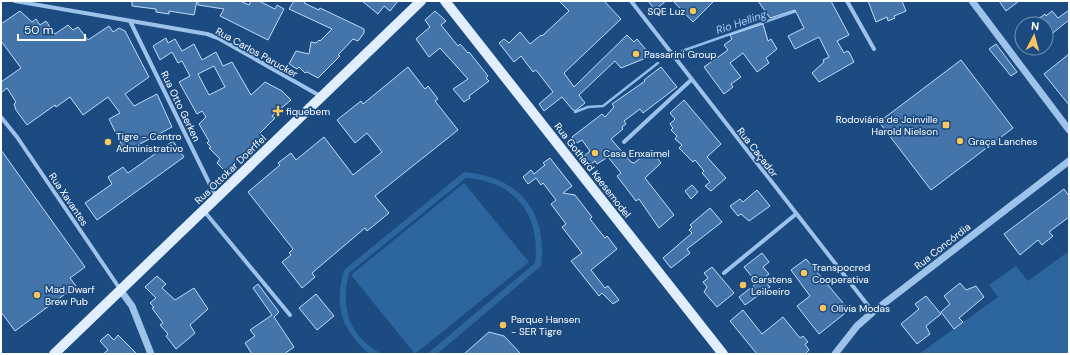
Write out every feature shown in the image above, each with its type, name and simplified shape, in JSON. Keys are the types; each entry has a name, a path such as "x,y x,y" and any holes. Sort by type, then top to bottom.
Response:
{"main road":[{"name":"Rua Gothard Kaesemodel","path":"445,1 723,354"},
{"name":"Rua Ottokar Doerffel","path":"54,354 322,97 417,3"}],"street":[{"name":"Rua Carlos Parucker","path":"15,1 195,31 218,38 322,97"},
{"name":"Rua Caçador","path":"631,1 873,312"},
{"path":"847,1 874,49"},
{"path":"972,1 1069,130"},
{"name":"Rua Otto Gerken","path":"130,21 217,198"},
{"path":"624,142 691,80"},
{"name":"Rua Xavantes","path":"1,117 17,137 122,290"},
{"name":"Rua Concórdia","path":"835,354 857,326 873,312 1069,161"},
{"path":"204,210 290,315"},
{"path":"724,273 796,214"},
{"path":"122,290 132,306 151,354"}],"shaded area":[{"path":"464,172 483,175 500,181 514,189 526,200 534,213 540,229 542,246 541,266 437,354 427,354 535,263 536,246 534,230 529,216 521,204 511,194 498,186 483,181 466,178 349,273 346,286 346,298 350,320 362,339 382,354 369,354 352,335 342,316 340,295 344,270"},
{"path":"464,183 529,262 415,354 351,275"},
{"path":"1069,251 1069,354 919,354 998,297 989,285 1016,266 1028,281"}],"building":[{"path":"132,1 197,1 194,15 169,11 169,14 156,12 156,9 132,6"},
{"path":"198,1 240,1 249,5 251,1 259,1 275,9 277,5 284,9 268,40 220,16 224,9 198,5"},
{"path":"294,1 305,1 304,3 319,10 320,8 364,29 364,33 358,41 353,39 338,55 340,56 318,78 307,72 305,73 299,67 297,69 289,64 296,51 309,54 311,42 316,43 319,40 320,41 332,29 289,9"},
{"path":"362,1 398,1 390,11 384,6 378,14"},
{"path":"559,1 604,1 621,19 564,73 574,87 627,35 634,42 637,39 651,56 621,68 615,61 579,95 585,103 575,111 562,97 544,111 539,104 553,92 536,70 533,72 521,56 514,62 499,43 504,39 509,43 520,32 530,44 541,35 542,36 569,11"},
{"path":"648,1 666,1 655,10"},
{"name":"SQE Luz","path":"673,1 714,1 693,22"},
{"path":"758,1 831,1 849,35 837,41 844,53 847,51 849,52 854,62 819,82 812,73 824,62 823,60 829,57 819,37 795,49 788,36 804,28 795,10 770,18"},
{"path":"868,1 902,1 906,11 894,16 895,18 888,21 887,17 876,22"},
{"path":"999,1 1019,1 1006,11"},
{"path":"1069,10 1069,20 1054,32 1054,16 1046,16 1052,11 1058,18"},
{"path":"20,11 32,22 36,19 40,25 46,21 55,34 68,25 73,30 78,27 88,40 109,26 113,32 119,28 125,31 149,77 125,94 134,106 157,94 172,127 125,152 109,119 120,113 108,97 83,115 70,97 56,107 55,105 27,125 16,110 14,104 16,102 7,88 1,93 1,82 21,68 1,41 1,24"},
{"path":"435,11 446,21 441,25 458,46 460,44 468,53 469,52 488,76 486,78 489,81 469,96 470,98 464,102 453,89 468,79 440,48 429,57 416,39 430,27 425,20"},
{"path":"763,24 768,41 771,39 777,49 766,58 769,63 757,72 743,53 730,63 741,77 731,84 733,87 724,94 704,67 728,50 724,45 732,39 730,35"},
{"path":"166,38 168,43 175,39 182,51 194,44 202,60 216,52 223,66 232,62 251,95 265,82 282,91 291,100 272,116 275,118 260,133 263,136 226,172 217,163 220,159 209,148 211,147 207,143 209,141 199,124 206,117 202,111 197,114 179,82 190,76 182,61 178,63 172,52 160,60 153,46","holes":["214,66 225,87 209,95 198,74"]},
{"path":"996,44 1017,72 1011,76 989,49"},
{"path":"1069,54 1069,105 1044,74"},
{"name":"Rodoviária de Joinville Harold Nielson","path":"961,60 1013,128 931,190 879,122"},
{"path":"408,67 425,89 428,86 438,99 435,101 458,130 375,196 389,213 367,231 365,228 312,273 315,277 302,288 282,262 291,255 289,253 293,249 248,192 280,165 278,163 291,153 296,160 324,137 353,175 382,152 367,133 355,143 337,120 361,101 363,104"},
{"path":"661,67 677,87 643,113 640,109 624,121 626,124 622,127 623,129 611,139 631,162 634,163 651,150 661,163 645,178 674,215 659,228 639,199 636,201 617,176 621,173 608,157 597,164 595,161 591,164 584,156 590,151 582,140 577,143 572,137 602,114 605,117 614,107 612,104 645,81 644,80"},
{"path":"684,100 721,144 707,157 726,178 711,191 705,186 710,182 702,173 704,171 695,160 693,162 679,148 682,145 675,139 677,136 671,130 673,128 670,124 675,119 670,113"},
{"path":"173,141 184,157 97,220 85,203 112,184 108,177 123,167 128,173"},
{"path":"1,150 85,267 70,278 76,286 15,331 1,312"},
{"path":"550,158 572,186 563,193 575,195 592,217 590,219 605,238 607,236 617,249 591,270 605,288 608,286 619,300 613,304 602,293 599,296 571,261 582,253 562,227 566,224 551,204 556,200 543,183 541,185 536,178 528,184 523,177 531,170 534,174 545,165 543,163"},
{"path":"692,185 698,192 691,199 685,191"},
{"path":"1064,189 1069,196 1069,217 1049,232 1053,236 1042,245 1038,240 1020,255 1004,234"},
{"path":"757,190 770,206 749,221 741,214 738,216 730,206 740,199 743,202"},
{"path":"710,208 722,222 687,249 690,253 671,268 663,258 692,233 689,230 692,227 690,225"},
{"path":"762,253 769,262 763,267 769,274 763,279 770,287 745,305 739,297 757,283 744,267"},
{"name":"Olívia Modas","path":"806,259 849,310 819,334 797,306 810,296 791,270"},
{"path":"712,267 734,293 717,307 704,292 707,287 703,282 708,278 704,273"},
{"path":"157,276 166,284 162,288 175,300 194,288 208,309 190,325 195,333 176,349 166,336 168,334 160,325 163,323 150,303 156,298 145,287"},
{"path":"960,283 966,290 976,286 984,297 959,318 963,322 954,329 941,312 950,304 944,296"},
{"path":"258,284 279,312 274,317 294,347 284,354 252,354 245,343 255,336 250,330 272,315 253,288"},
{"path":"316,294 334,316 317,330 299,308"},
{"path":"926,296 941,314 926,326 930,334 917,344 901,324 919,309 915,304"},
{"path":"743,310 762,334 783,317 800,338 803,336 808,342 805,344 809,350 805,354 757,354 730,321"},
{"path":"489,332 504,336 521,354 464,354"},
{"path":"108,334 114,340 118,335 137,354 103,354 108,350 100,341"}],"waterway":[{"name":"Rio Helling","path":"682,51 799,10"},
{"name":"Rio Helling","path":"575,112 588,107 603,106 658,63"}],"place":[{"name":"SQE Luz","path":"693,11"},
{"name":"Passarini Group","path":"636,54"},
{"name":"fiquebem","path":"278,111"},
{"name":"Rodoviária de Joinville Harold Nielson","path":"946,125"},
{"name":"Graça Lanches","path":"960,141"},
{"name":"Tigre - Centro Administrativo","path":"108,142"},
{"name":"Casa Enxaimel","path":"595,153"},
{"name":"Transpocred Cooperativa","path":"804,273"},
{"name":"Carstens Leiloeiro","path":"743,285"},
{"name":"Mad Dwarf Brew Pub","path":"37,295"},
{"name":"Olívia Modas","path":"823,308"},
{"name":"Parque Hansen - SER Tigre","path":"503,325"}]}
